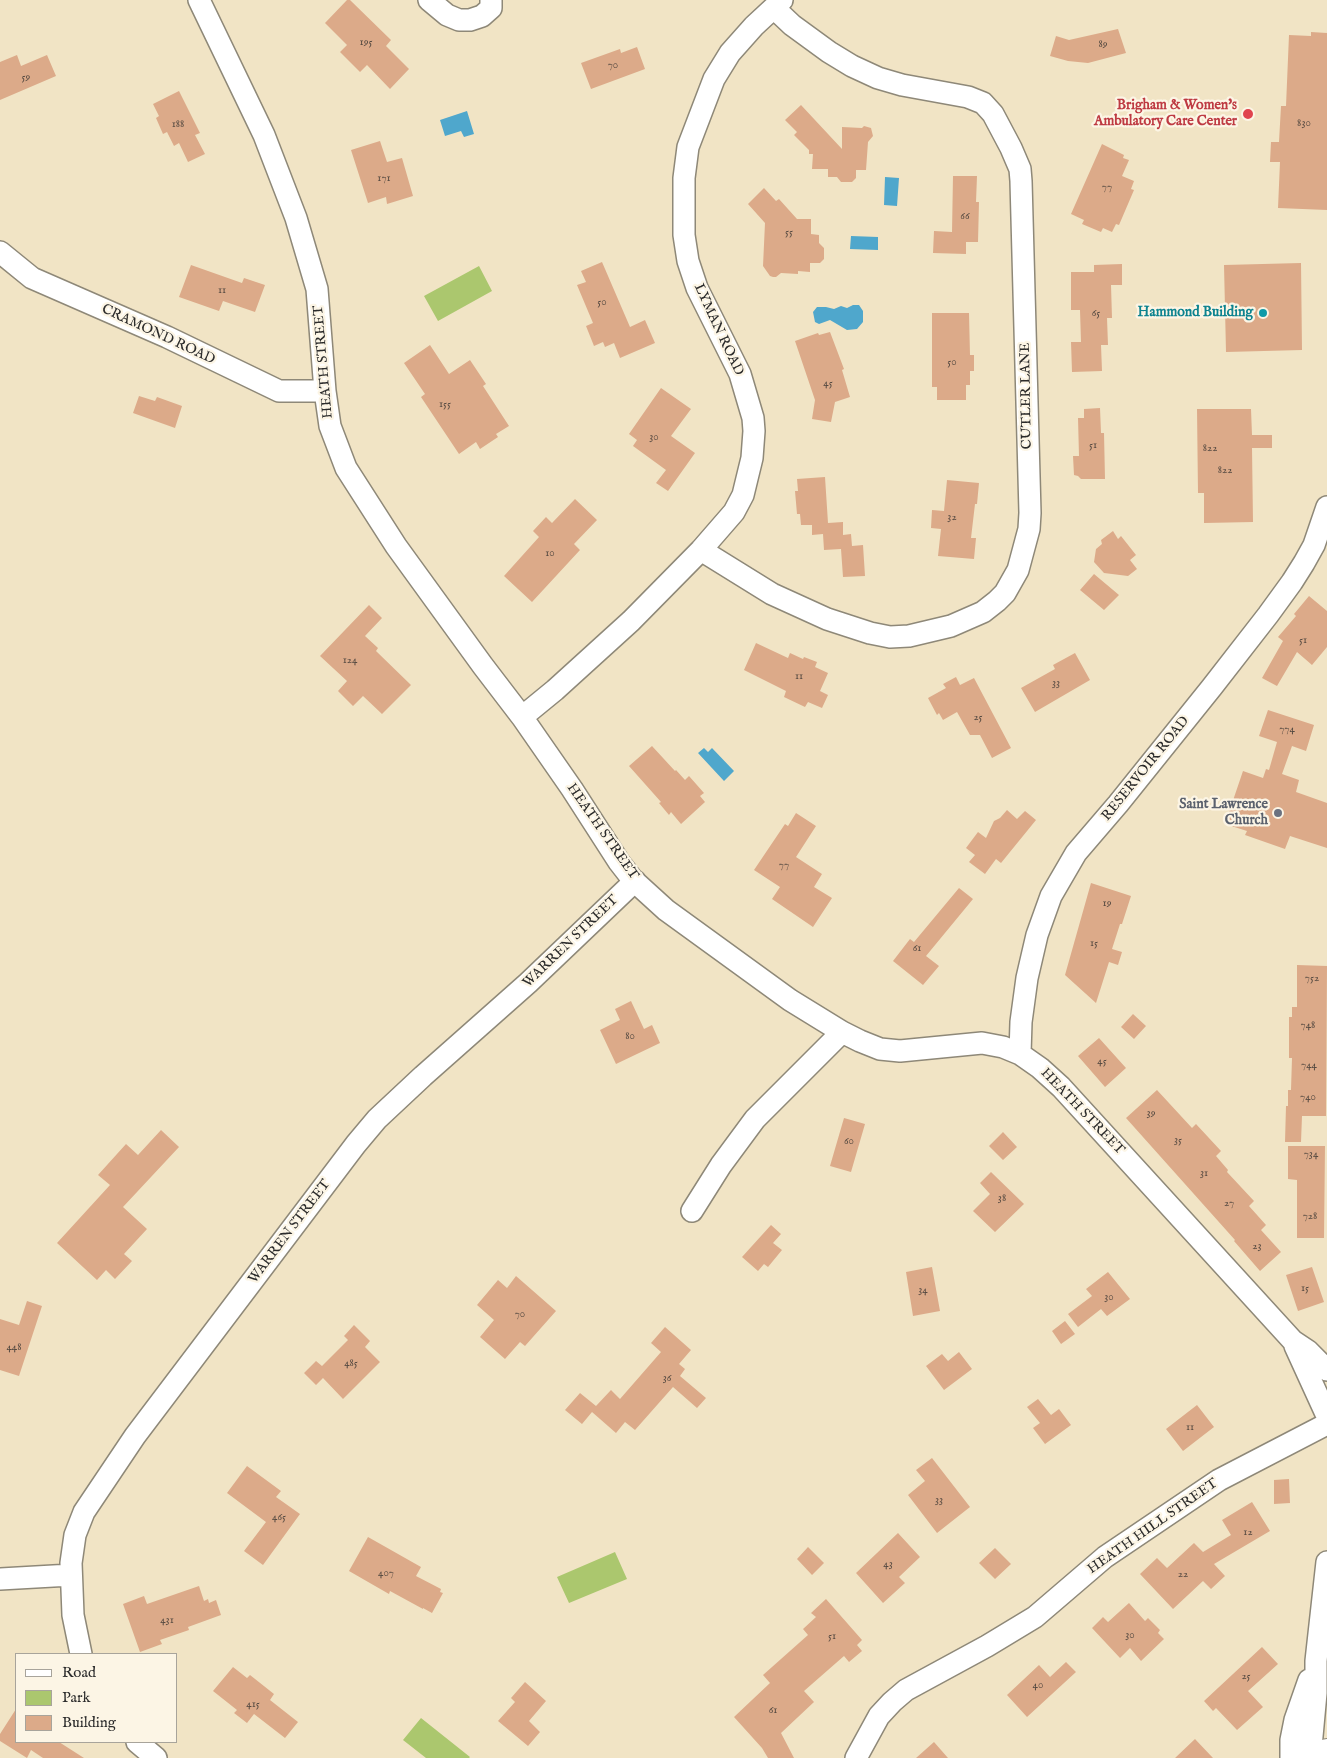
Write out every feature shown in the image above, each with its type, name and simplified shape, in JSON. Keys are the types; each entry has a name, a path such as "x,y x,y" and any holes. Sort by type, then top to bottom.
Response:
{"main road":[{"path":"1320,1758 1327,1753"}],"street":[{"name":"HEATH STREET","path":"199,0 264,135 296,218 317,289 325,391 330,426 346,468 396,546 522,717 620,862 635,881 666,910 698,934 790,1000 842,1032 880,1049 900,1052 982,1043 1003,1046 1020,1054 1040,1068 1061,1087 1293,1341 1308,1351 1325,1371"},
{"path":"429,0 447,15 458,20 470,20 482,16 491,8 492,0"},
{"name":"CUTLER LANE","path":"701,550 772,594 827,619 870,633 909,636 951,626 983,612 1005,593 1018,570 1029,529 1021,181 1018,164 1011,148 992,114 983,103 968,97 902,85 878,78 852,66 792,25 778,4"},
{"name":"LYMAN ROAD","path":"522,717 555,690 631,621 701,550 734,512 743,495 752,458 754,431 750,406 740,374 697,288 688,261 684,235 684,178 688,146 708,92 730,53 754,26 778,4"},
{"name":"CRAMOND ROAD","path":"0,252 32,278 167,337 279,392 325,391"},
{"name":"RESERVOIR ROAD","path":"1020,1054 1020,1022 1027,978 1037,935 1051,896 1076,853 1206,694 1288,588 1314,545 1327,506"},
{"name":"WARREN STREET","path":"82,1653 73,1615 72,1546 78,1524 135,1436 356,1144 378,1119 402,1095 522,989 635,881"},
{"path":"692,1211 721,1165 755,1118 842,1032"},
{"path":"1293,1341 1327,1416"},
{"name":"HEATH HILL STREET","path":"856,1758 880,1716 906,1690 987,1646 1035,1617 1105,1557 1218,1480 1327,1424"},
{"path":"1310,1758 1316,1692 1316,1662 1327,1562"},
{"path":"0,1579 71,1575"},
{"path":"1291,1758 1291,1740 1295,1720 1316,1662"},
{"path":"137,1743 156,1758"}],"green space":[{"path":"479,266 492,291 438,321 424,296"},
{"path":"615,1552 627,1579 569,1603 557,1577"},
{"path":"421,1718 470,1757 426,1758 403,1740"}],"water":[{"path":"467,111 474,134 464,137 461,131 445,136 440,120"},
{"path":"885,177 899,178 897,206 884,205"},
{"path":"851,236 878,237 878,250 850,249"},
{"path":"859,305 863,311 863,322 857,329 847,330 830,320 819,324 815,322 813,312 817,307 834,309 841,306 847,308"},
{"path":"704,748 708,752 712,748 734,771 724,781 698,753"}],"building":[{"path":"347,0 350,0 391,40 386,46 409,69 390,89 367,65 360,72 340,52 347,45 325,23"},
{"path":"1118,29 1126,53 1088,63 1068,61 1050,56 1056,36 1069,40"},
{"path":"1311,32 1327,33 1327,210 1278,208 1280,162 1270,162 1271,142 1279,142 1281,106 1286,106 1289,35 1311,36"},
{"path":"637,47 645,69 591,89 581,63 620,49 621,53"},
{"path":"17,55 21,66 47,55 56,76 0,100 0,62"},
{"path":"179,91 200,133 195,135 205,154 188,162 179,143 174,146 167,132 163,134 156,118 159,116 153,104"},
{"path":"801,105 842,149 842,127 862,128 864,126 871,128 873,136 868,142 866,170 856,170 856,178 852,182 841,182 837,177 828,177 828,169 812,169 813,154 809,154 809,150 794,135 797,132 785,120"},
{"path":"380,141 387,162 402,158 413,196 387,204 386,197 368,203 351,150"},
{"path":"1102,144 1124,155 1123,158 1129,160 1122,176 1134,181 1131,189 1134,190 1119,225 1116,224 1112,232 1103,228 1101,232 1082,224 1084,220 1071,214"},
{"path":"953,176 977,176 976,202 979,202 978,242 966,242 966,254 933,253 934,231 952,232"},
{"path":"764,188 776,201 779,199 797,219 811,219 811,234 819,235 819,243 824,248 824,259 820,263 810,263 810,272 798,271 798,274 781,273 773,277 770,276 763,266 765,223 748,204"},
{"path":"602,262 630,327 645,320 655,343 620,358 614,343 605,347 603,342 594,346 586,326 593,323 577,285 586,282 581,271"},
{"name":"Hammond Building","path":"1301,263 1302,350 1226,352 1224,265"},
{"path":"1122,264 1122,285 1111,285 1112,318 1107,318 1108,345 1101,345 1102,371 1072,372 1071,342 1081,342 1080,310 1071,310 1071,272 1094,272 1094,265"},
{"path":"191,265 242,283 244,278 265,285 255,312 223,301 219,311 179,297"},
{"path":"932,313 969,313 970,355 974,355 974,371 970,371 970,385 966,385 966,400 937,400 937,387 932,387"},
{"path":"830,332 844,369 842,370 850,397 835,402 831,422 812,419 815,400 795,341 818,333 819,335"},
{"path":"430,345 449,374 470,360 486,384 483,386 509,426 496,434 498,437 480,449 476,442 459,454 421,397 425,394 404,363"},
{"path":"661,388 691,409 671,436 695,453 668,491 656,483 666,470 633,446 637,440 629,434"},
{"path":"139,396 155,401 157,397 182,406 175,428 133,413"},
{"path":"1100,408 1101,433 1104,433 1105,479 1081,479 1074,475 1073,456 1079,456 1078,418 1084,418 1084,409"},
{"path":"1197,409 1251,409 1252,435 1272,435 1272,448 1252,448 1253,522 1204,523 1204,493 1198,493"},
{"path":"825,477 828,523 843,522 843,535 851,534 852,546 863,545 865,576 843,577 841,549 824,550 823,534 812,535 812,525 801,525 800,514 797,514 795,491 798,491 797,479"},
{"path":"947,480 979,483 971,538 976,538 974,559 938,556 941,529 931,528 932,510 944,511"},
{"path":"575,499 597,520 574,544 580,550 532,602 504,576 539,537 533,531 546,517 552,523"},
{"path":"1113,531 1118,539 1121,536 1136,555 1130,560 1137,569 1128,576 1104,573 1094,562 1096,549 1102,544 1101,540"},
{"path":"1094,574 1119,595 1104,610 1080,590"},
{"path":"1309,596 1327,611 1327,647 1312,665 1297,652 1277,686 1262,678 1283,641 1278,637 1296,616 1294,614"},
{"path":"369,605 382,618 365,636 378,648 376,651 411,685 382,714 363,696 353,706 338,691 347,681 320,656"},
{"path":"756,643 788,658 790,653 803,659 804,657 817,662 815,667 828,673 820,691 828,695 822,708 808,702 805,707 784,697 786,691 744,670"},
{"path":"1075,653 1090,680 1035,712 1021,688 1055,669 1053,665"},
{"path":"956,677 960,685 974,678 1011,748 992,758 980,735 970,735 957,712 943,720 939,713 937,715 928,698 946,688 943,684"},
{"name":"Saint Lawrence Church","path":"1268,710 1314,725 1306,751 1292,746 1282,774 1299,780 1296,792 1327,803 1327,848 1290,836 1285,849 1245,835 1247,831 1225,824 1243,771 1263,778 1266,769 1269,770 1277,742 1259,736"},
{"path":"652,746 675,771 685,780 689,776 704,793 700,796 705,802 681,824 671,812 669,815 659,803 661,802 629,766"},
{"path":"1007,810 1017,819 1025,811 1036,820 1001,863 996,859 985,874 969,862 975,855 966,848 978,832 986,838 994,821 1000,818"},
{"path":"796,813 816,826 796,857 822,874 814,887 832,898 813,927 772,899 780,887 754,870 785,824 788,826"},
{"path":"1091,883 1131,896 1112,949 1122,952 1118,965 1109,962 1096,1003 1065,975"},
{"path":"959,888 973,899 926,956 939,966 923,985 893,961 910,939 914,942"},
{"path":"1297,965 1327,966 1326,1116 1302,1116 1301,1142 1285,1142 1286,1106 1288,1106 1288,1090 1291,1090 1292,1058 1289,1058 1289,1017 1292,1017 1292,1007 1297,1007"},
{"path":"631,1001 644,1029 652,1025 660,1043 616,1064 600,1030 620,1020 615,1009"},
{"path":"1133,1014 1146,1026 1134,1039 1121,1027"},
{"path":"1099,1038 1126,1068 1105,1087 1078,1056"},
{"path":"1157,1090 1192,1128 1196,1124 1221,1151 1216,1156 1228,1170 1227,1172 1254,1201 1249,1206 1266,1225 1261,1230 1281,1252 1260,1271 1235,1240 1126,1118"},
{"path":"844,1118 865,1124 851,1172 830,1166"},
{"path":"161,1130 179,1147 123,1207 147,1229 124,1254 132,1261 115,1279 106,1270 97,1280 57,1243 110,1185 98,1175 126,1144 138,1155"},
{"path":"1003,1132 1017,1147 1003,1160 989,1146"},
{"path":"1288,1146 1325,1146 1324,1238 1297,1238 1297,1180 1288,1179"},
{"path":"991,1172 1024,1204 995,1232 973,1211 990,1194 980,1183"},
{"path":"771,1225 781,1234 773,1243 782,1250 768,1267 764,1264 758,1271 742,1257"},
{"path":"932,1267 940,1311 913,1316 906,1272"},
{"path":"1312,1267 1324,1302 1298,1311 1286,1275"},
{"path":"1108,1272 1130,1299 1107,1316 1101,1309 1078,1327 1068,1314 1092,1296 1086,1289"},
{"path":"516,1276 556,1311 525,1346 520,1342 505,1359 480,1337 494,1320 477,1305 498,1280 507,1288"},
{"path":"27,1301 42,1306 19,1376 0,1370 0,1319 19,1325"},
{"path":"1065,1321 1075,1334 1061,1344 1052,1331"},
{"path":"354,1325 370,1341 365,1347 380,1362 343,1399 323,1378 316,1385 304,1373 316,1361 322,1366 348,1340 344,1336"},
{"path":"665,1327 691,1350 679,1364 685,1369 680,1376 706,1398 697,1408 673,1387 635,1430 625,1422 616,1433 592,1412 582,1424 565,1410 580,1393 596,1406 611,1390 620,1399 661,1352 651,1343"},
{"path":"959,1352 972,1369 944,1390 926,1366 942,1354 948,1361"},
{"path":"1038,1399 1051,1415 1059,1409 1071,1425 1045,1444 1033,1428 1040,1423 1027,1407"},
{"path":"1197,1405 1214,1427 1183,1451 1166,1429"},
{"path":"932,1458 970,1507 937,1533 908,1495 925,1481 916,1470"},
{"path":"247,1466 281,1491 276,1497 300,1514 263,1565 244,1551 266,1522 227,1493"},
{"path":"1289,1479 1290,1503 1274,1504 1274,1480"},
{"path":"1252,1502 1270,1531 1214,1564 1225,1576 1211,1589 1203,1581 1173,1609 1140,1574 1157,1558 1167,1568 1194,1543 1203,1552 1231,1535 1222,1520"},
{"path":"898,1533 920,1557 899,1577 905,1583 883,1603 856,1573"},
{"path":"368,1537 421,1567 416,1576 441,1589 440,1592 443,1593 432,1613 390,1591 389,1594 349,1571"},
{"path":"808,1547 824,1563 812,1575 797,1559"},
{"path":"995,1548 1011,1564 995,1579 979,1563"},
{"path":"199,1586 204,1601 208,1599 209,1603 216,1600 221,1615 188,1627 189,1630 160,1640 162,1644 140,1652 123,1604 144,1596 147,1604"},
{"path":"826,1599 862,1640 857,1645 862,1651 849,1662 844,1656 804,1691 814,1702 781,1733 794,1758 768,1758 762,1748 734,1717 770,1683 763,1675 808,1635 803,1629 816,1617 811,1613"},
{"path":"1129,1603 1145,1621 1148,1618 1160,1630 1158,1633 1164,1639 1141,1661 1130,1648 1120,1658 1092,1628 1103,1617 1108,1622"},
{"path":"1262,1647 1278,1664 1248,1691 1263,1707 1237,1730 1216,1708 1213,1711 1204,1701"},
{"path":"1066,1662 1076,1672 1027,1717 1007,1695 1039,1665 1050,1677"},
{"path":"233,1667 247,1678 250,1675 274,1694 270,1700 298,1722 285,1738 254,1714 247,1723 234,1713 237,1710 213,1691"},
{"path":"525,1682 546,1701 529,1721 540,1732 528,1746 498,1721 515,1702 511,1698"},
{"path":"15,1711 15,1743 61,1743 84,1758 43,1758 31,1750 27,1758 0,1741 0,1734"},
{"path":"1195,1739 1213,1758 1175,1758"},
{"path":"934,1742 948,1758 916,1758"}],"place":[{"name":"Brigham & Women's Ambulatory Care Center","path":"1248,114"},
{"name":"Hammond Building","path":"1263,313"},
{"name":"Saint Lawrence Church","path":"1278,813"}]}
